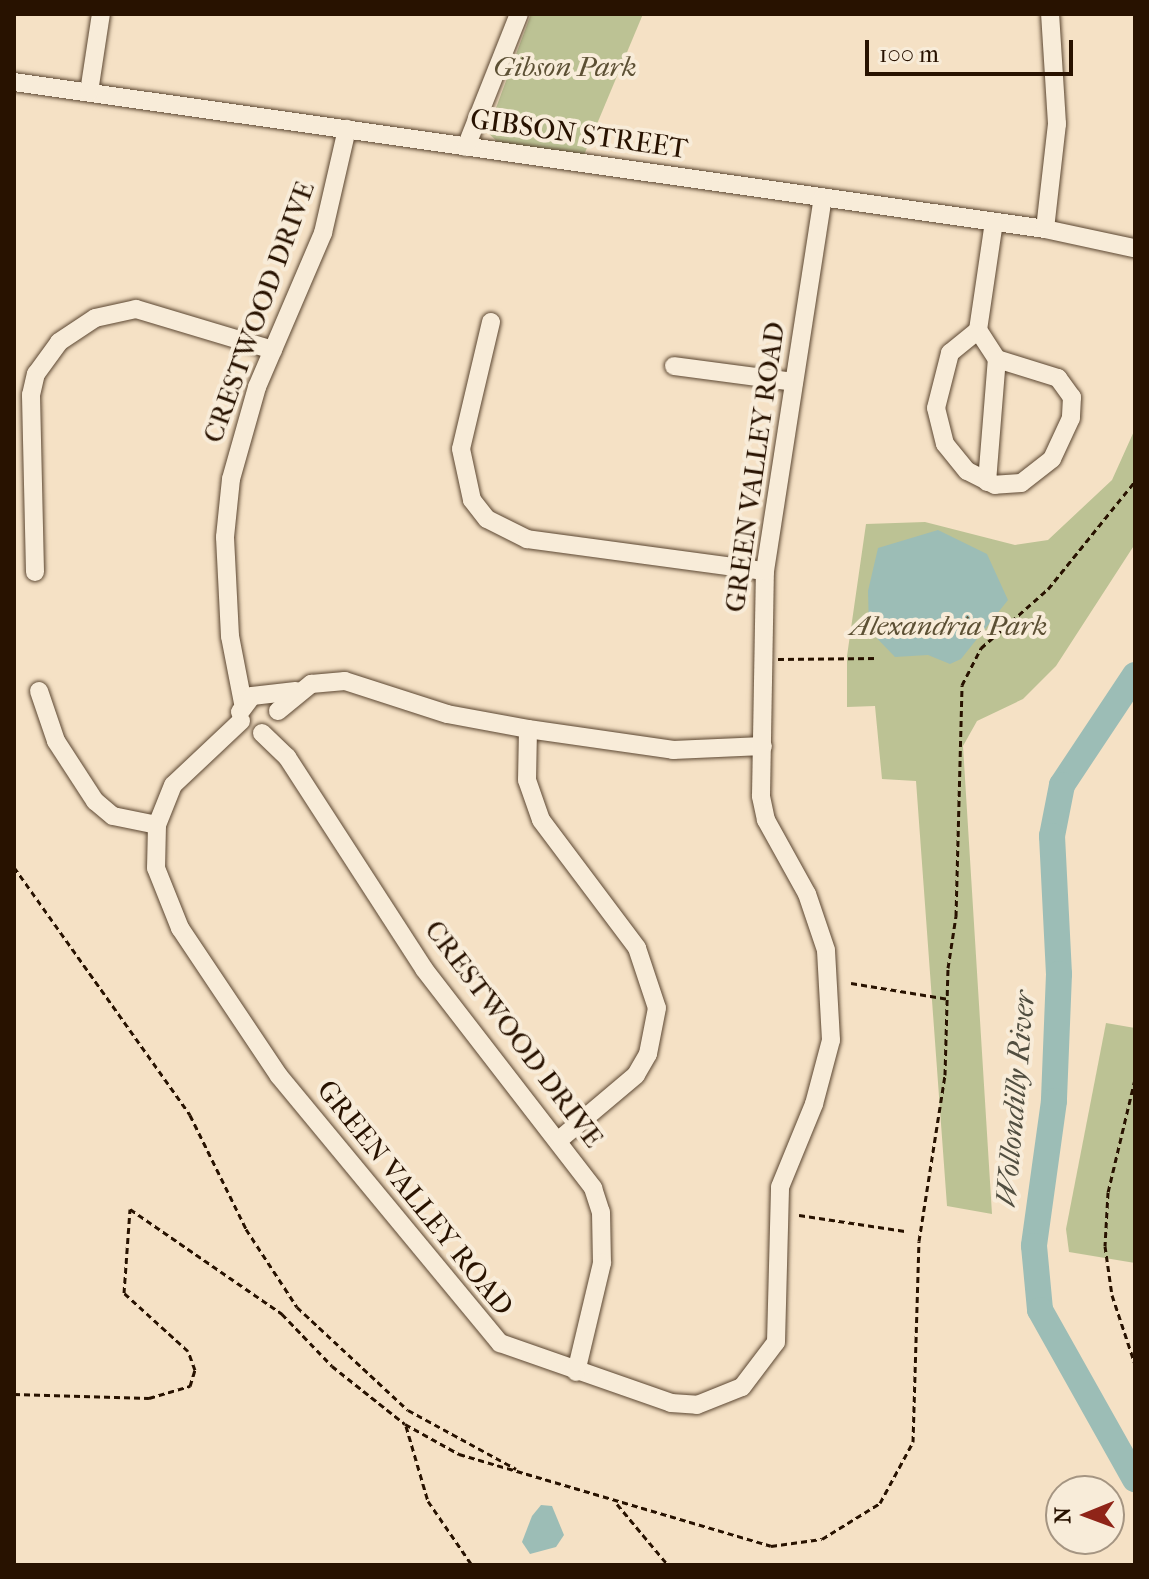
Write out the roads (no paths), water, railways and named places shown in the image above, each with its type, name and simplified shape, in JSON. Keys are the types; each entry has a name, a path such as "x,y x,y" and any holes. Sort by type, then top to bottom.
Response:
{"street":[{"path":"89,92 101,14"},
{"path":"466,147 519,14"},
{"path":"1045,229 1057,124 1050,14"},
{"name":"GIBSON STREET","path":"14,82 1045,229 1134,248"},
{"name":"CRESTWOOD DRIVE","path":"347,129 323,233 273,350 236,451 227,506 233,657 259,714 424,969 560,1139 593,1188 604,1236 576,1372"},
{"name":"GREEN VALLEY ROAD","path":"763,746 673,750 528,729 447,714 355,682 325,682 298,691 218,743 173,785 157,825 163,897 279,1076 478,1324 500,1343 658,1400 697,1405 742,1387 776,1342 780,1187 824,1076 832,1010 817,919 766,820 763,746 765,571 823,197"},
{"path":"987,482 997,359 978,330 994,222"},
{"path":"35,572 31,395 36,374 59,342 95,318 136,309 273,350"},
{"path":"491,322 461,449 472,500 487,519 527,539 765,571"},
{"path":"978,330 950,353 936,408 956,460 987,482 1021,483 1044,470 1073,408 1058,378 997,359"},
{"path":"674,366 794,382"},
{"path":"39,691 56,741 95,801 113,816 157,825"},
{"path":"528,729 527,780 541,820 637,948 657,1008 648,1054 636,1075 560,1139"}],"water":[{"path":"938,530 987,554 1008,600 961,659 950,664 928,655 895,657 869,630 868,591 878,548"},
{"path":"541,1505 552,1506 564,1535 556,1547 530,1554 522,1542 532,1516"}],"waterway":[{"name":"Wollondilly River","path":"1135,675 1062,785 1052,836 1059,974 1054,1101 1034,1246 1040,1310 1135,1479"}],"park label":[{"name":"Gibson Park","path":"565,67"},
{"name":"Alexandria Park","path":"949,626"}]}
